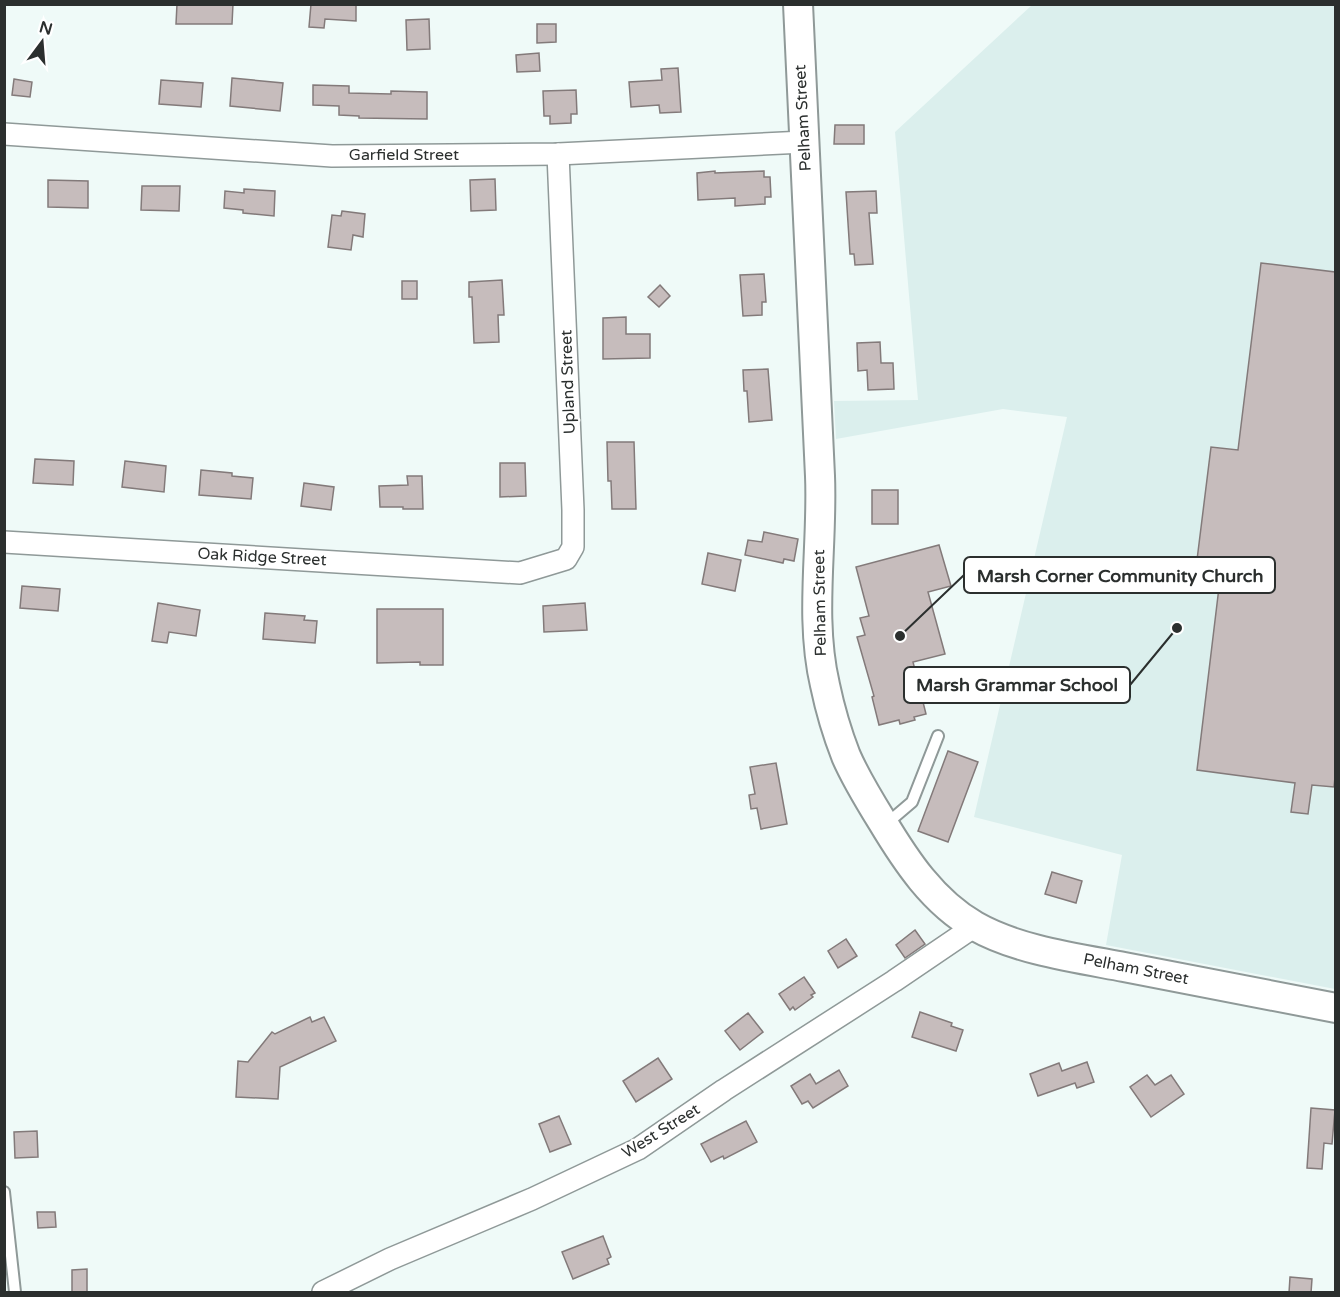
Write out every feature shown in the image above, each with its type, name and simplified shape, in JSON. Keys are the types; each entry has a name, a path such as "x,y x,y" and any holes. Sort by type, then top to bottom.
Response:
{"street":[{"name":"Pelham Street","path":"798,4 821,481 818,606 820,659 834,720 846,756 862,788 901,853 923,882 947,906 975,926 1005,939 1069,956 1335,1008"},
{"name":"Garfield Street","path":"4,134 332,156 558,154 804,142"},
{"name":"Upland Street","path":"520,573 566,560 573,548 558,154"},
{"name":"Oak Ridge Street","path":"4,542 520,573"},
{"name":"West Street","path":"323,1293 390,1259 532,1199 638,1149 975,926"}],"lane":[{"path":"884,825 912,802 938,736"},
{"path":"4,1192 15,1293"}],"shaded area":[{"path":"1032,5 1335,5 1335,989 1106,945 1122,855 974,817 1067,417 1003,409 836,439 834,401 918,400 895,132"}],"building":[{"path":"177,4 233,4 232,24 176,24"},
{"path":"311,4 356,4 356,21 325,19 324,28 309,27"},
{"path":"429,19 430,49 407,50 406,20"},
{"path":"537,24 556,24 556,42 537,43"},
{"path":"539,53 540,71 517,72 516,55"},
{"path":"678,68 681,112 660,113 659,105 631,107 629,82 662,80 661,69"},
{"path":"232,78 283,83 280,111 230,106"},
{"path":"14,79 32,82 30,97 12,95"},
{"path":"161,80 203,83 201,107 159,104"},
{"path":"313,85 349,86 349,93 427,92 427,119 359,118 359,116 339,115 339,106 313,105"},
{"path":"576,90 577,114 571,114 571,123 550,124 550,116 544,116 543,91"},
{"path":"835,125 864,125 864,144 834,144"},
{"path":"715,171 715,173 764,171 764,177 770,177 771,197 765,197 765,204 735,206 735,198 698,200 697,173"},
{"path":"495,179 496,210 471,211 470,180"},
{"path":"48,180 88,181 88,208 48,207"},
{"path":"142,186 180,186 179,211 141,210"},
{"path":"244,189 275,191 274,216 243,213 243,210 224,208 225,191 244,193"},
{"path":"876,191 877,213 869,213 873,264 855,265 854,254 850,254 846,192"},
{"path":"342,211 365,214 363,237 353,235 351,250 328,247 332,215 341,216"},
{"path":"1261,263 1335,272 1335,777 1334,787 1312,785 1308,814 1291,812 1295,783 1197,770 1220,579 1195,576 1211,447 1238,450"},
{"path":"764,274 766,302 762,302 762,315 743,316 740,275"},
{"path":"502,280 504,315 498,315 499,342 474,343 469,282"},
{"path":"402,281 417,281 417,299 402,299"},
{"path":"660,285 670,296 659,307 648,297"},
{"path":"626,317 626,334 650,334 650,358 603,359 603,318"},
{"path":"880,342 881,363 893,363 894,389 868,390 867,370 858,371 857,343"},
{"path":"768,369 772,420 749,422 743,370"},
{"path":"607,442 634,442 636,509 612,509 611,481 608,481"},
{"path":"35,459 74,461 73,485 33,483"},
{"path":"125,461 166,466 164,492 122,487"},
{"path":"500,463 525,463 526,496 500,497"},
{"path":"201,470 253,478 251,499 199,495"},
{"path":"407,476 422,476 423,509 380,507 379,486 408,485"},
{"path":"304,483 334,487 331,510 301,506"},
{"path":"872,490 898,490 898,524 872,524"},
{"path":"764,532 798,539 794,561 784,559 783,563 745,555 748,540 762,542"},
{"path":"939,545 951,586 928,592 945,654 913,662 926,714 900,724 899,720 879,725 872,697 874,696 857,637 865,635 860,618 869,616 856,567"},
{"path":"708,553 741,560 735,591 702,584"},
{"path":"22,586 60,589 58,611 20,608"},
{"path":"158,603 200,610 196,636 169,632 167,643 152,641"},
{"path":"585,603 587,630 544,632 543,606"},
{"path":"377,609 443,609 443,665 420,665 420,662 377,663"},
{"path":"265,613 305,616 304,620 317,621 315,643 263,639"},
{"path":"948,751 978,762 948,842 918,831"},
{"path":"776,763 787,824 761,829 757,808 751,809 749,795 755,794 750,767"},
{"path":"1052,872 1082,881 1076,903 1045,894"},
{"path":"915,930 925,944 905,958 896,945"},
{"path":"846,939 857,956 838,968 828,951"},
{"path":"804,977 815,993 795,1010 793,1007 790,1010 779,994"},
{"path":"920,1012 952,1023 951,1026 963,1030 956,1051 912,1037"},
{"path":"748,1013 763,1032 740,1050 725,1031"},
{"path":"310,1017 312,1022 324,1017 336,1041 280,1067 278,1099 236,1097 238,1061 248,1062 272,1032 275,1034"},
{"path":"658,1058 672,1079 636,1102 623,1081"},
{"path":"1087,1062 1094,1082 1077,1088 1075,1083 1038,1096 1030,1074 1059,1063 1062,1071"},
{"path":"839,1070 848,1086 813,1108 808,1101 802,1104 791,1086 810,1074 816,1084"},
{"path":"1147,1075 1155,1085 1171,1075 1184,1094 1151,1117 1130,1087"},
{"path":"1311,1108 1335,1110 1332,1144 1324,1143 1322,1169 1307,1168"},
{"path":"559,1116 571,1144 550,1152 539,1124"},
{"path":"746,1121 757,1142 724,1159 723,1156 711,1162 701,1144"},
{"path":"37,1131 38,1157 15,1158 14,1132"},
{"path":"37,1212 55,1212 56,1227 38,1228"},
{"path":"603,1236 611,1257 607,1259 609,1264 573,1279 562,1252"},
{"path":"87,1269 87,1293 72,1293 72,1270"},
{"path":"1290,1277 1312,1279 1311,1293 1289,1293"}],"place":[{"name":"Marsh Grammar School","path":"1177,628"},
{"name":"Marsh Corner Community Church","path":"900,636"}]}
